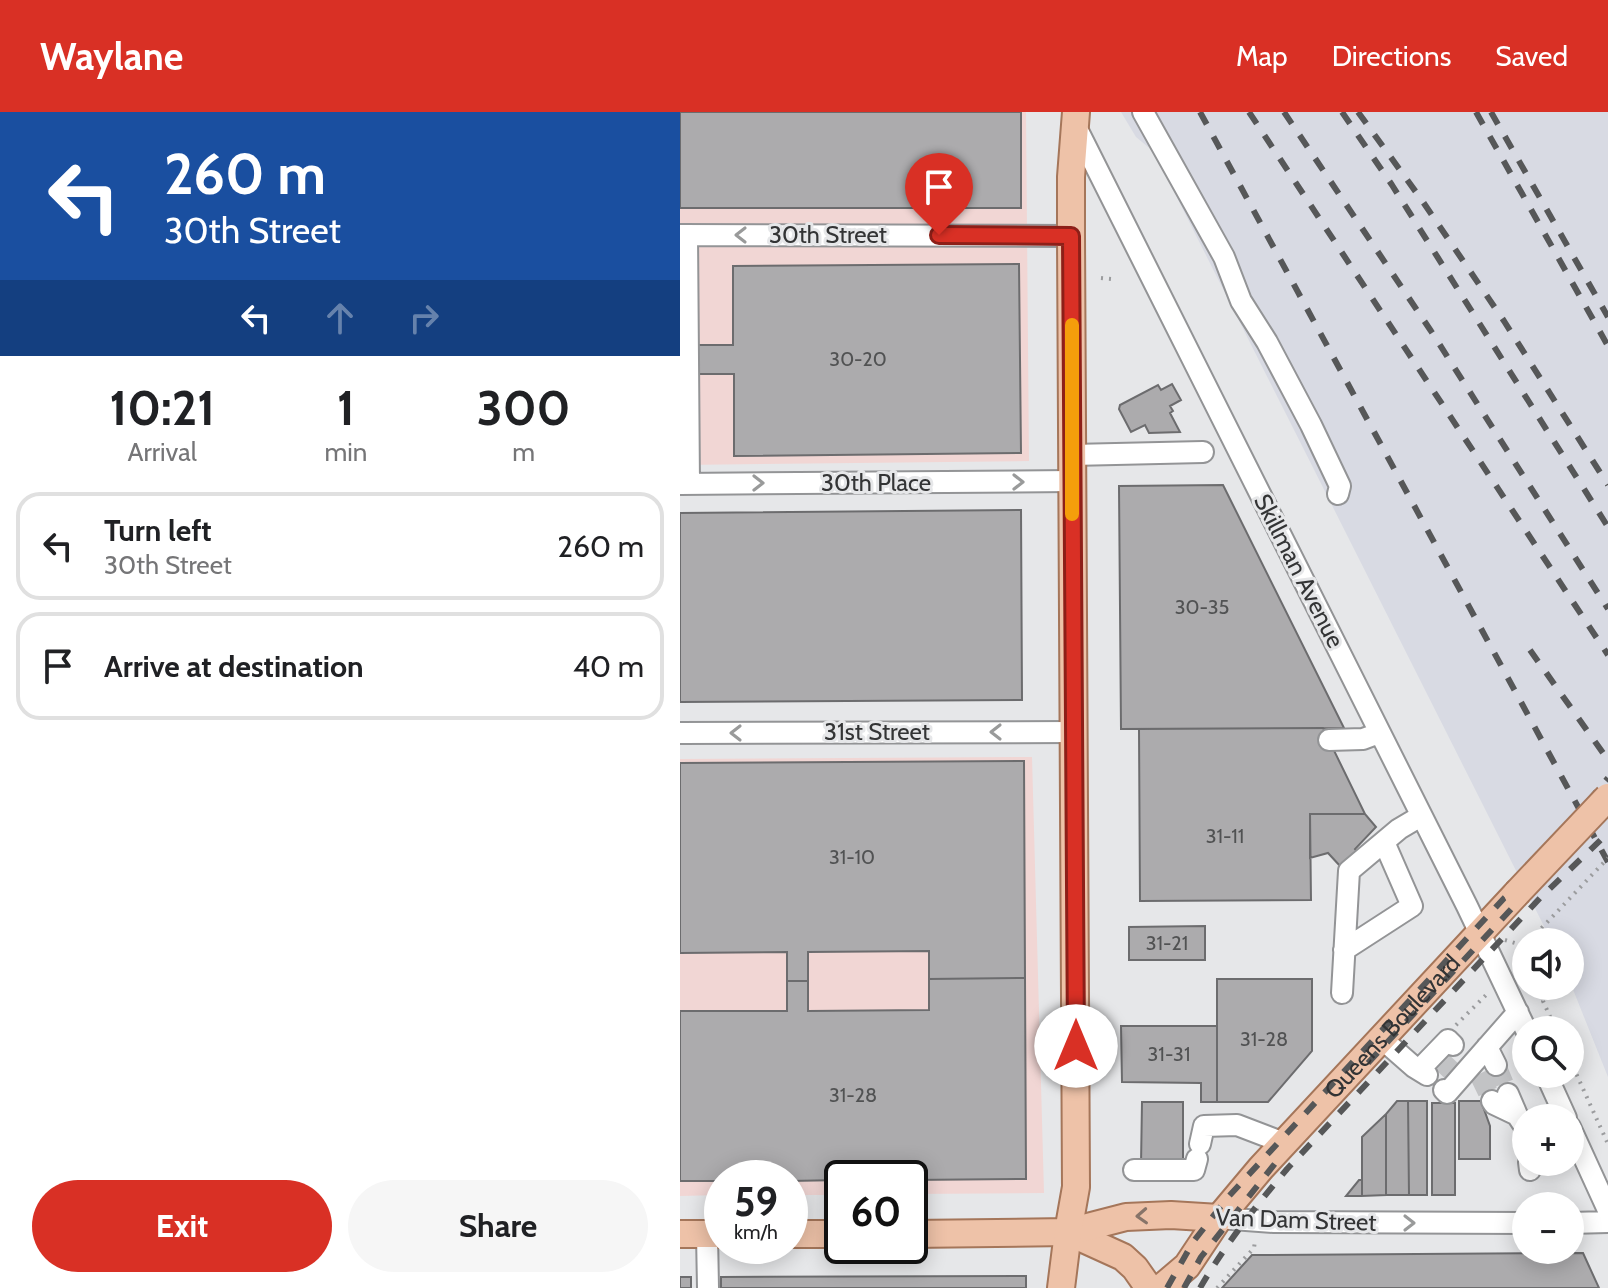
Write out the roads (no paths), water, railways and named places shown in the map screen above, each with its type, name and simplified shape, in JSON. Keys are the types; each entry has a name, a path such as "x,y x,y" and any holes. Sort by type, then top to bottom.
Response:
{"main road":[{"path":"1061,1288 1076,1187 1073,116"},
{"name":"Queens Boulevard","path":"1161,1288 1185,1277 1219,1218 1284,1143 1608,797"},
{"name":"Van Dam Street","path":"928,1234 1068,1232 1126,1217 1171,1215 1219,1218"},
{"name":"Van Dam Street","path":"1068,1232 1123,1257 1149,1288"},
{"path":"680,1234 704,1234"}],"street":[{"path":"1143,112 1224,257 1241,301 1267,342 1311,425 1340,486 1338,494"},
{"name":"Skillman Avenue","path":"1073,116 1520,1016"},
{"path":"684,235 684,484"},
{"name":"30th Street","path":"684,235 1071,236"},
{"name":"30th Place","path":"684,484 1072,468 1203,452"},
{"name":"31st Street","path":"680,733 1074,732"},
{"path":"1329,740 1363,739 1379,733"},
{"path":"1342,993 1349,871 1399,829 1421,816"},
{"path":"1344,950 1412,906 1384,842"},
{"path":"1471,1070 1512,1031"},
{"path":"1382,1039 1414,1067 1435,1061"},
{"path":"1500,1098 1494,1104 1512,1118"},
{"path":"1134,1170 1194,1170 1204,1126 1237,1125 1284,1143"},
{"path":"1584,1164 1608,1210"},
{"name":"Van Dam Street","path":"1219,1218 1274,1222 1512,1223"},
{"path":"1584,1223 1608,1222"},
{"path":"708,1288 711,1264"}],"tunnel":[{"path":"1440,1060 1457,1076"},
{"path":"1496,1065 1508,1094"},
{"path":"1479,1074 1492,1101"}],"railway":[{"path":"1200,112 1608,862"},
{"path":"1249,112 1608,655"},
{"path":"1284,112 1431,331 1608,609"},
{"path":"1342,112 1392,185 1608,527"},
{"path":"1358,112 1504,321 1608,485"},
{"path":"1476,112 1608,346"},
{"path":"1491,112 1608,317"},
{"path":"1530,650 1608,760"},
{"path":"1167,1288 1193,1242 1229,1196 1531,869 1608,778"},
{"path":"1368,1063 1608,805"},
{"path":"1200,1288 1241,1227 1287,1169 1540,898 1608,833"},
{"path":"1184,1288 1201,1257 1281,1156"}]}
